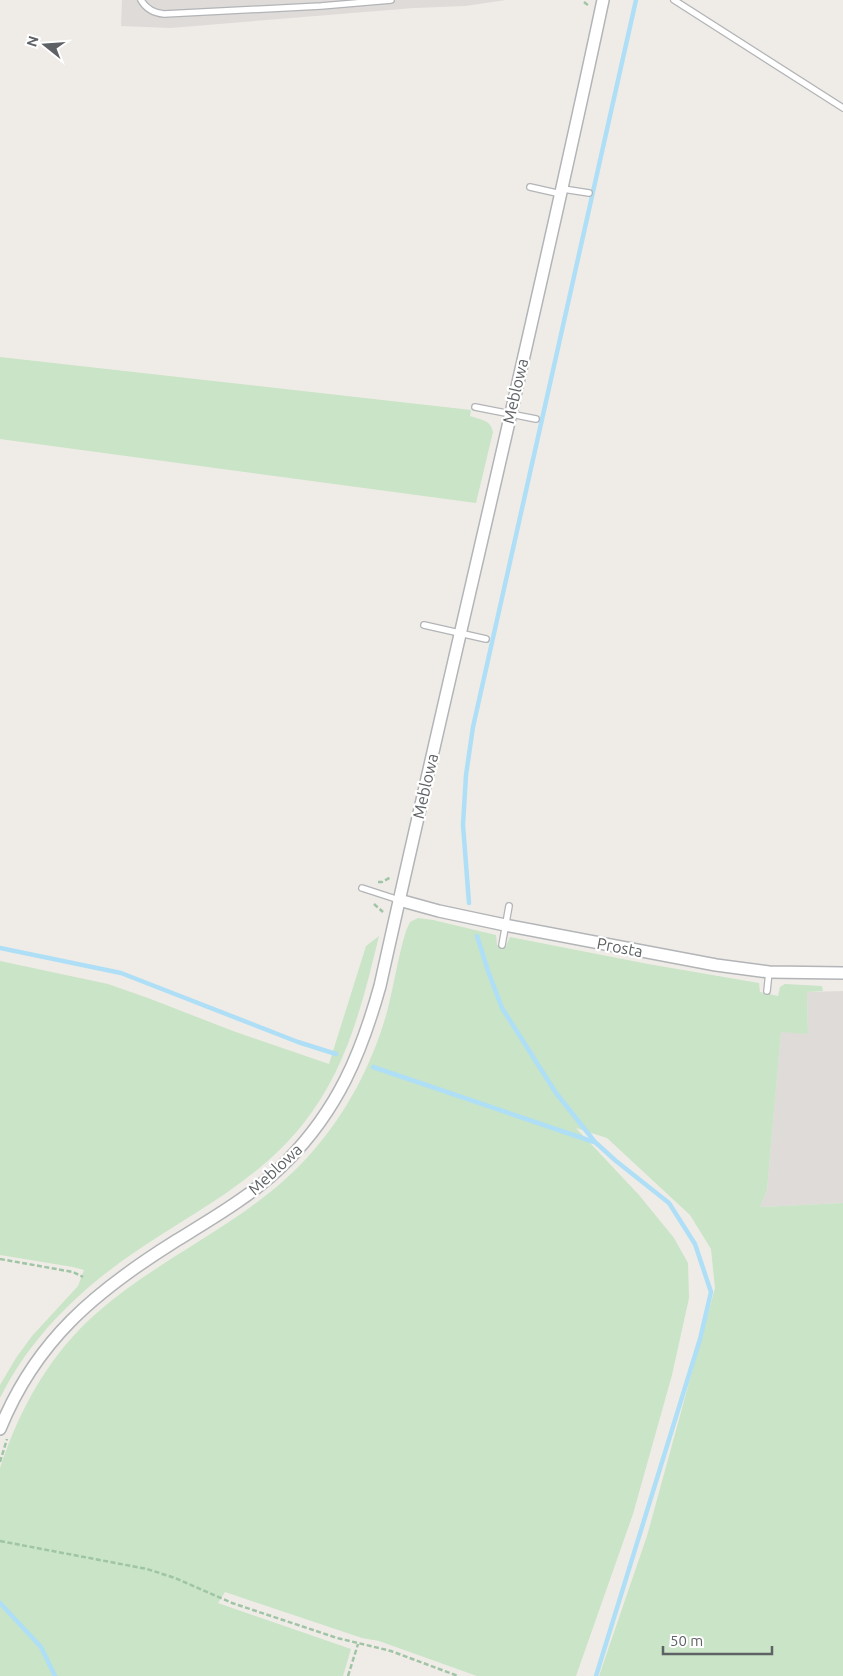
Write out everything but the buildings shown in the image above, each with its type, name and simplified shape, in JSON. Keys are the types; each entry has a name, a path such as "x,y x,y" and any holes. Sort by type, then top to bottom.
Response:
{"street":[{"name":"Meblowa","path":"0,1429 27,1376 48,1346 85,1306 132,1270 249,1194 287,1161 317,1126 342,1088 361,1047 380,986 562,192 603,0"},
{"name":"Prosta","path":"399,900 439,911 716,965 769,972 843,973"}],"lane":[{"path":"141,0 148,8 164,14 321,6 391,0"},
{"path":"674,0 843,108"},
{"path":"530,187 562,192 589,193"},
{"path":"475,407 536,419"},
{"path":"424,625 486,639"},
{"path":"362,888 399,900"},
{"path":"502,945 509,906"},
{"path":"768,991 769,972"}],"path":[{"path":"371,903 379,907 385,917"},
{"path":"0,1259 73,1272 83,1277"},
{"path":"0,1541 147,1569 175,1578 232,1603 358,1644 392,1651 458,1676"},
{"path":"348,1676 358,1644"}],"shaded area":[{"path":"122,0 506,0 465,6 414,8 170,28 121,26"},
{"path":"843,991 843,1203 760,1207 767,1190 781,1031 808,1034 807,992"}],"green space":[{"path":"0,357 471,410 470,416 488,423 493,432 476,503 0,439"},
{"path":"418,918 496,935 497,945 505,948 510,937 759,983 760,992 778,996 780,987 785,984 822,986 823,991 807,992 808,1034 781,1032 767,1190 760,1207 843,1203 843,1676 599,1676 647,1536 715,1288 711,1249 690,1215 607,1138 576,1128 639,1195 674,1238 688,1263 689,1298 672,1375 633,1514 576,1676 477,1676 379,1641 362,1638 225,1592 218,1603 351,1649 343,1676 0,1676 0,1468 27,1403 51,1363 81,1327 125,1290 264,1197 290,1175 326,1136 348,1103 367,1067 387,1012 406,931 410,922"},
{"path":"379,936 352,1034 331,1081 303,1124 285,1145 244,1180 132,1254 74,1300 40,1336 12,1376 0,1398 0,1385 16,1358 32,1336 78,1286 84,1270 0,1255 0,961 108,984 233,1031 329,1064 366,946"}],"waterway":[{"path":"469,903 463,825 466,775 473,727 636,0"},
{"path":"477,936 502,1008 556,1093 595,1142 669,1203 695,1244 711,1292 700,1339 596,1676"},
{"path":"0,948 121,973 298,1042 336,1054"},
{"path":"373,1067 594,1142"},
{"path":"0,1603 41,1647 55,1676"}]}
